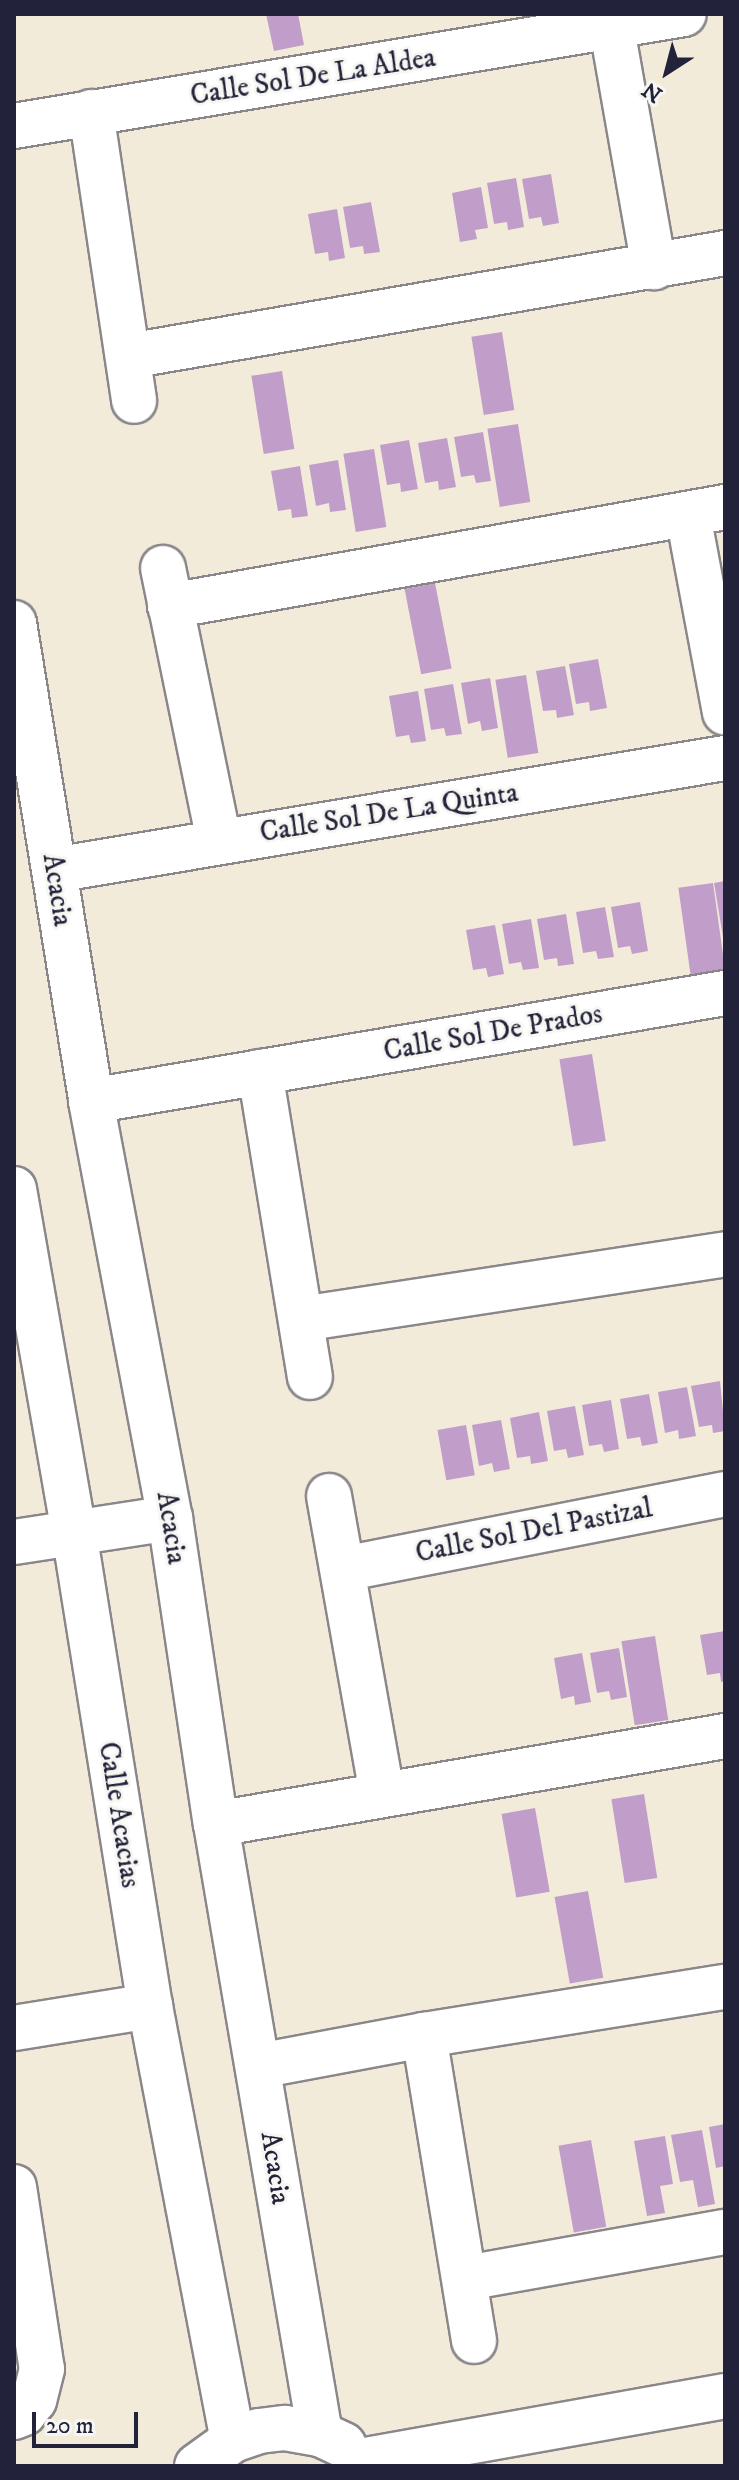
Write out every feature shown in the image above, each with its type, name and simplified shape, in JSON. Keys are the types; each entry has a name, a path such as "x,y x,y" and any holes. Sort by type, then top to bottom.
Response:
{"street":[{"name":"Calle Sol De La Aldea","path":"14,126 612,29 684,14"},
{"path":"612,29 654,267"},
{"path":"91,112 134,401"},
{"path":"129,356 725,253"},
{"path":"219,840 166,587 707,511 725,713"},
{"name":"Acacia","path":"14,623 91,1101 170,1518 216,1824 320,2434"},
{"name":"Calle Sol De La Quinta","path":"54,870 219,840 725,758"},
{"name":"Calle Sol De Prados","path":"91,1101 725,993"},
{"path":"260,1072 310,1377"},
{"name":"Calle Acacias","path":"14,1189 74,1532 150,2006 233,2440"},
{"path":"302,1319 725,1254"},
{"name":"Calle Sol Del Pastizal","path":"343,1569 725,1494"},
{"path":"329,1496 382,1793"},
{"path":"14,1542 170,1518"},
{"path":"216,1824 725,1736"},
{"path":"258,2066 424,2035 725,1987"},
{"path":"14,2028 150,2006"},
{"path":"424,2035 474,2341"},
{"path":"14,2187 42,2369 34,2400 24,2413 14,2417"},
{"path":"466,2278 725,2232"},
{"path":"197,2466 233,2440 259,2431 285,2428 320,2434 346,2445 369,2463 725,2396"}],"building":[{"path":"266,14 298,14 304,45 274,51"},
{"path":"551,174 559,223 543,226 541,217 529,219 522,179"},
{"path":"516,178 524,227 508,230 507,222 494,224 487,183"},
{"path":"481,187 488,228 475,230 477,239 460,242 452,193"},
{"path":"371,202 380,252 364,254 363,246 350,248 343,207"},
{"path":"337,209 345,258 329,261 328,252 315,254 308,214"},
{"path":"502,332 514,410 484,415 471,337"},
{"path":"282,371 294,449 264,454 251,376"},
{"path":"518,424 530,502 500,507 487,429"},
{"path":"483,432 491,481 476,483 474,475 461,477 454,437"},
{"path":"447,438 456,487 439,490 438,481 425,483 418,443"},
{"path":"409,440 418,489 401,492 400,483 387,485 380,445"},
{"path":"374,449 386,527 356,532 343,454"},
{"path":"338,460 346,510 330,512 329,503 316,506 309,465"},
{"path":"300,466 308,516 292,518 291,509 278,511 271,471"},
{"path":"435,583 452,668 421,674 405,589"},
{"path":"598,659 607,708 590,711 589,702 576,704 569,664"},
{"path":"565,666 574,715 557,718 556,710 543,711 536,671"},
{"path":"526,675 538,753 508,758 495,680"},
{"path":"490,678 498,728 482,731 480,721 468,724 461,683"},
{"path":"453,684 462,734 446,736 444,728 431,730 424,689"},
{"path":"418,691 426,741 411,743 409,735 396,737 389,696"},
{"path":"725,881 725,937 723,937 714,883"},
{"path":"713,883 725,970 691,975 678,888"},
{"path":"640,902 648,951 632,954 630,946 618,948 611,907"},
{"path":"605,907 614,957 598,959 596,951 583,953 576,912"},
{"path":"566,914 574,964 558,966 557,958 544,960 537,919"},
{"path":"531,919 539,968 523,970 521,962 509,964 502,924"},
{"path":"495,925 504,974 488,977 486,968 473,970 466,930"},
{"path":"592,1054 606,1141 573,1146 559,1059"},
{"path":"720,1381 725,1431 713,1433 712,1425 699,1427 691,1386"},
{"path":"687,1387 696,1436 679,1439 678,1430 665,1433 658,1392"},
{"path":"649,1394 658,1443 642,1446 640,1437 627,1439 620,1399"},
{"path":"611,1400 619,1449 604,1452 602,1444 589,1446 582,1405"},
{"path":"575,1406 584,1455 568,1458 566,1449 554,1451 547,1411"},
{"path":"539,1412 548,1461 531,1464 530,1456 517,1458 510,1418"},
{"path":"501,1420 510,1469 494,1472 492,1463 479,1466 472,1425"},
{"path":"466,1425 475,1475 446,1480 437,1430"},
{"path":"725,1631 725,1681 721,1682 720,1673 707,1675 700,1635"},
{"path":"655,1636 668,1720 635,1725 621,1641"},
{"path":"619,1648 627,1697 611,1700 609,1691 597,1693 590,1653"},
{"path":"582,1653 591,1702 575,1705 574,1696 561,1699 554,1658"},
{"path":"644,1794 657,1878 625,1883 611,1799"},
{"path":"535,1808 550,1892 516,1898 502,1814"},
{"path":"588,1891 603,1978 570,1984 555,1897"},
{"path":"725,2124 725,2166 716,2168 709,2127"},
{"path":"702,2130 715,2204 698,2207 693,2180 680,2182 671,2135"},
{"path":"665,2136 673,2184 660,2186 665,2213 647,2216 634,2141"},
{"path":"591,2140 606,2227 574,2232 559,2146"}]}
